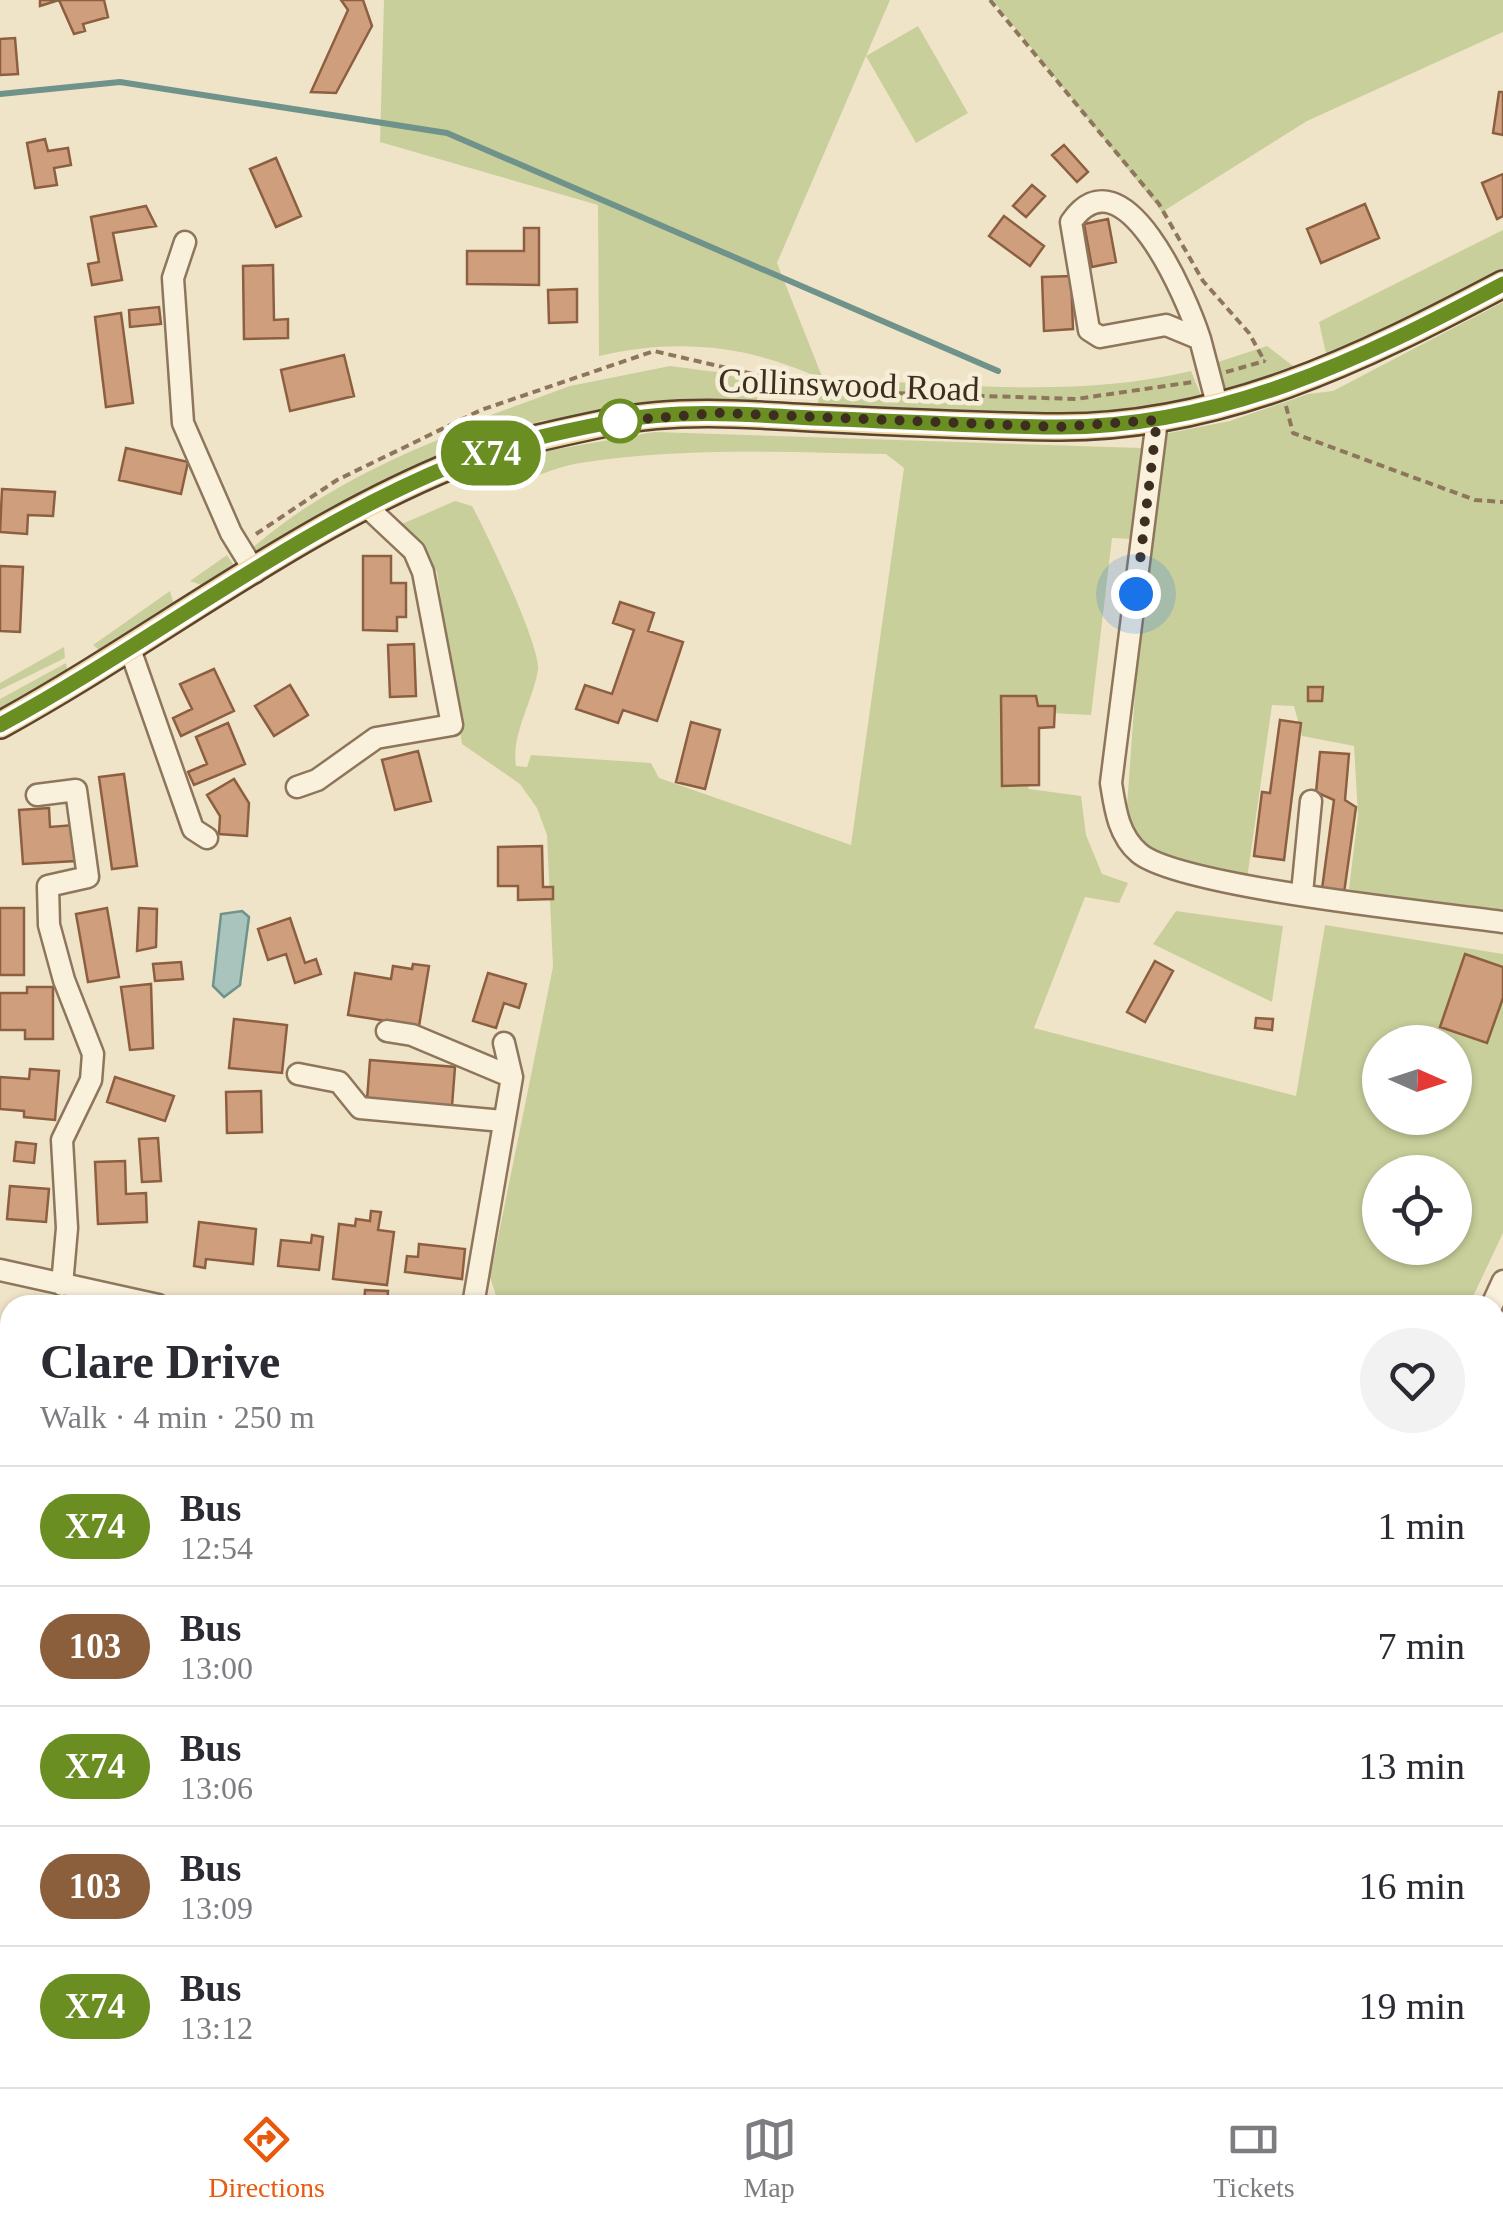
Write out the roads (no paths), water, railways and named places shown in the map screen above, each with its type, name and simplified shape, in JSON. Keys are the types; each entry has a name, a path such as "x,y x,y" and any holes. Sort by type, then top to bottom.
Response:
{"main road":[{"name":"Collinswood Road","path":"0,724 365,506 458,463 616,421 719,413 1059,427 1157,420 1282,390 1412,332 1503,284"}],"street":[{"path":"1200,339 1166,325 1100,337 1090,330 1070,222 1082,205 1102,200 1135,214 1191,311 1200,339 1218,408"},
{"path":"185,242 173,278 183,424 231,534 255,572"},
{"path":"1157,420 1110,783 1118,824 1140,854 1174,869 1302,893 1503,922"},
{"path":"297,787 317,780 376,738 452,725 422,572 414,551 365,506"},
{"path":"130,649 193,830 207,838"},
{"path":"36,794 76,790 88,877 48,886 50,926 59,962 93,1054 91,1080 62,1140 67,1228 62,1285"},
{"path":"1302,893 1311,801"},
{"path":"387,1031 412,1035 512,1077"},
{"path":"475,1295 512,1077 504,1043"},
{"path":"298,1074 338,1082 360,1108 503,1122"},
{"path":"0,1270 110,1295"}],"water":[{"path":"242,911 249,917 240,985 224,997 213,986 221,914"}],"waterway":[{"path":"0,94 120,82 447,133 998,371"}]}
